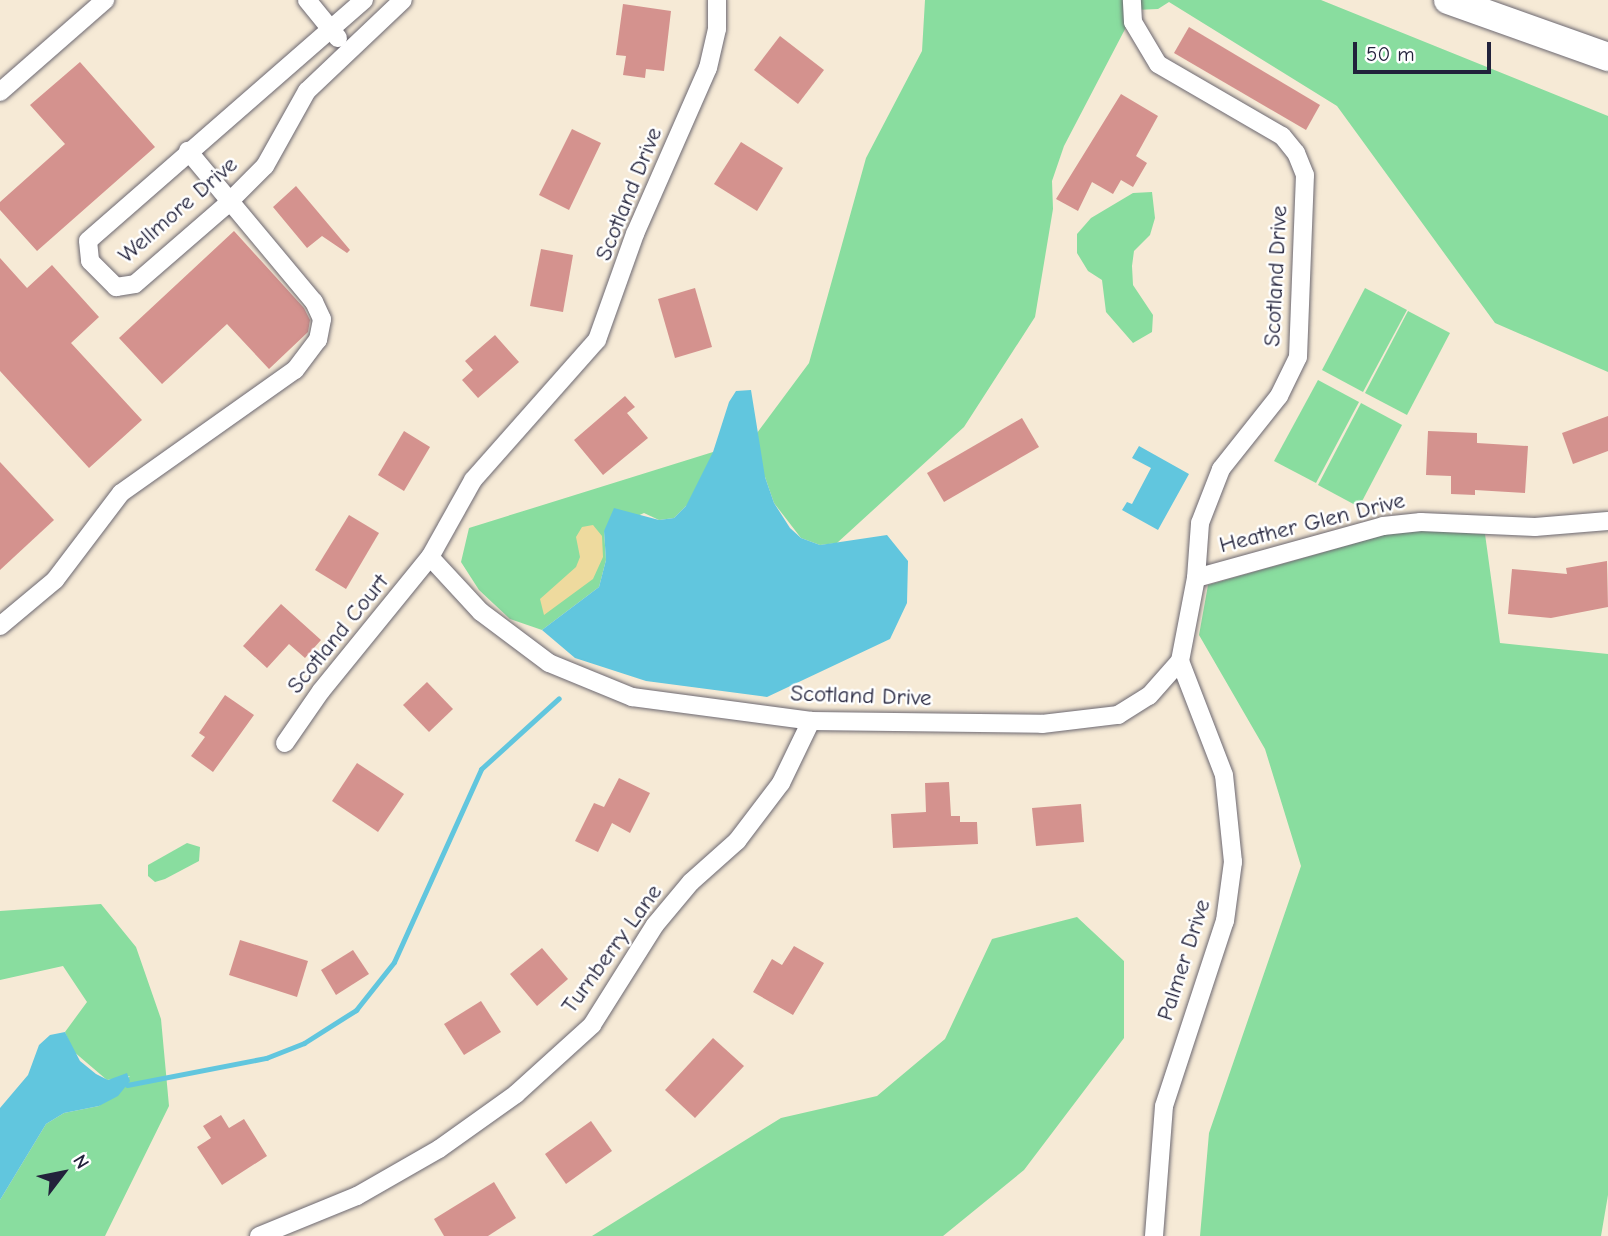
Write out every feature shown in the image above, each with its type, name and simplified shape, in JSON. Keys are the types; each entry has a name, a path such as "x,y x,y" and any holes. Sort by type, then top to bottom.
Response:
{"main road":[{"path":"1448,0 1608,57"}],"street":[{"path":"0,92 105,0"},
{"path":"307,0 348,49"},
{"name":"Wellmore Drive","path":"364,0 88,241 90,261 116,287 135,284 229,202 265,166 307,90 403,0"},
{"name":"Scotland Drive","path":"716,0 715,46 708,68 635,234 607,320 550,397 473,480 430,557 481,612 549,663 578,678 632,697 811,721 1087,721 1133,709 1180,662 1196,578 1200,523 1221,469 1279,396 1298,358 1305,176 1296,153 1282,136 1158,65 1133,22 1132,0"},
{"path":"0,626 55,580 121,494 295,370 318,340 322,319 314,302 188,151"},
{"name":"Heather Glen Drive","path":"1196,578 1383,526 1421,522 1535,527 1608,521"},
{"name":"Scotland Court","path":"285,743 321,691 430,557"},
{"name":"Palmer Drive","path":"1154,1236 1164,1106 1225,921 1234,842 1224,775 1180,662"},
{"name":"Turnberry Lane","path":"259,1236 357,1196 439,1149 516,1094 592,1025 655,925 691,883 737,841 781,783 811,721"}],"green space":[{"path":"925,0 1321,0 1608,116 1608,372 1495,323 1337,106 1169,2 1158,9 1135,10 1064,146 1052,181 1053,209 1035,317 964,427 837,543 820,545 801,538 774,503 765,477 686,506 674,518 659,520 644,513 604,531 606,560 599,587 542,630 510,619 479,590 461,562 469,528 713,452 757,433 809,363 866,158 922,51"},
{"path":"1152,192 1155,218 1150,235 1134,251 1132,266 1133,285 1153,315 1152,332 1133,343 1106,312 1102,280 1088,271 1077,253 1077,234 1091,218 1133,193"},
{"path":"1365,288 1407,310 1363,392 1322,370"},
{"path":"1408,311 1450,333 1407,415 1365,393"},
{"path":"1318,380 1359,402 1316,483 1274,461"},
{"path":"1361,403 1402,425 1359,507 1318,485"},
{"path":"1424,530 1485,534 1500,643 1608,654 1608,1195 1601,1236 1200,1236 1209,1133 1301,866 1265,749 1199,635 1208,585 1388,534"},
{"path":"187,843 200,847 199,861 155,882 148,876 148,865"},
{"path":"101,904 136,947 161,1019 169,1106 105,1236 0,1236 0,1200 46,1124 64,1113 99,1106 130,1076 107,1080 73,1051 65,1032 87,1002 63,966 0,980 0,911"},
{"path":"1077,917 1124,961 1124,1038 1024,1170 943,1236 592,1236 781,1118 877,1096 945,1039 992,939"}],"sand":[{"path":"593,525 602,536 603,557 593,579 544,615 540,599 576,567 580,557 576,537 582,527"}],"water":[{"path":"751,390 765,477 774,503 790,528 801,538 820,545 887,535 908,561 907,603 890,639 767,697 646,681 575,658 542,630 599,587 606,560 604,531 614,508 659,520 674,518 686,506 713,452 729,402 736,391"},
{"path":"1139,446 1189,474 1158,530 1122,510 1127,502 1132,504 1151,468 1132,458"},
{"path":"65,1032 80,1061 96,1074 108,1080 127,1073 130,1081 118,1096 99,1106 64,1113 46,1124 0,1200 0,1108 28,1075 39,1045 50,1035"}],"building":[{"path":"623,4 671,11 664,71 646,69 645,78 623,75 626,56 616,55"},
{"path":"1189,27 1320,105 1306,130 1174,53"},
{"path":"780,36 824,70 798,104 754,70"},
{"path":"80,62 155,147 37,251 0,210 0,202 65,144 30,105"},
{"path":"1121,94 1158,116 1136,156 1147,163 1133,187 1121,180 1113,194 1092,182 1078,211 1056,199"},
{"path":"572,129 601,143 569,210 539,195"},
{"path":"741,142 783,168 757,211 714,184"},
{"path":"296,186 350,250 347,253 322,236 307,248 273,207"},
{"path":"234,231 304,308 310,320 308,332 269,369 227,324 162,384 119,338"},
{"path":"541,249 573,255 563,312 530,306"},
{"path":"0,258 27,288 52,265 99,317 71,343 142,420 89,468 0,371"},
{"path":"695,288 712,347 675,358 658,299"},
{"path":"495,335 519,362 478,398 462,380 473,370 465,361"},
{"path":"625,396 635,407 627,413 648,438 603,475 574,440"},
{"path":"1608,416 1608,451 1573,464 1562,433"},
{"path":"1022,418 1039,447 944,502 927,473"},
{"path":"404,431 430,447 404,491 378,475"},
{"path":"1428,431 1477,433 1477,443 1528,446 1525,493 1475,490 1475,495 1451,494 1451,476 1426,475"},
{"path":"0,462 54,520 0,570"},
{"path":"349,515 379,533 346,589 315,570"},
{"path":"1607,561 1608,607 1551,618 1508,614 1512,569 1567,574 1566,568"},
{"path":"281,604 321,640 305,658 289,644 267,668 243,646"},
{"path":"427,682 453,709 429,732 403,705"},
{"path":"225,695 254,715 213,772 191,756 205,737 199,733"},
{"path":"357,763 404,794 378,832 332,801"},
{"path":"619,778 650,793 630,833 612,823 598,852 575,841 594,803 604,807"},
{"path":"949,782 951,816 960,816 960,822 977,822 978,844 893,848 891,814 926,812 925,783"},
{"path":"1081,804 1084,842 1036,846 1032,808"},
{"path":"240,940 308,961 297,997 229,975"},
{"path":"794,946 824,963 793,1015 753,992 772,959 782,965"},
{"path":"542,948 568,979 537,1006 510,974"},
{"path":"353,950 369,974 336,995 321,970"},
{"path":"481,1001 501,1032 464,1055 444,1024"},
{"path":"713,1038 744,1066 695,1118 665,1090"},
{"path":"221,1115 229,1128 244,1119 267,1156 222,1185 197,1147 211,1138 203,1126"},
{"path":"591,1121 612,1151 566,1184 545,1154"},
{"path":"494,1182 516,1218 488,1236 444,1236 434,1219"}],"waterway":[{"path":"127,1085 266,1058 304,1043 356,1010 394,962 481,769 559,698"}]}
